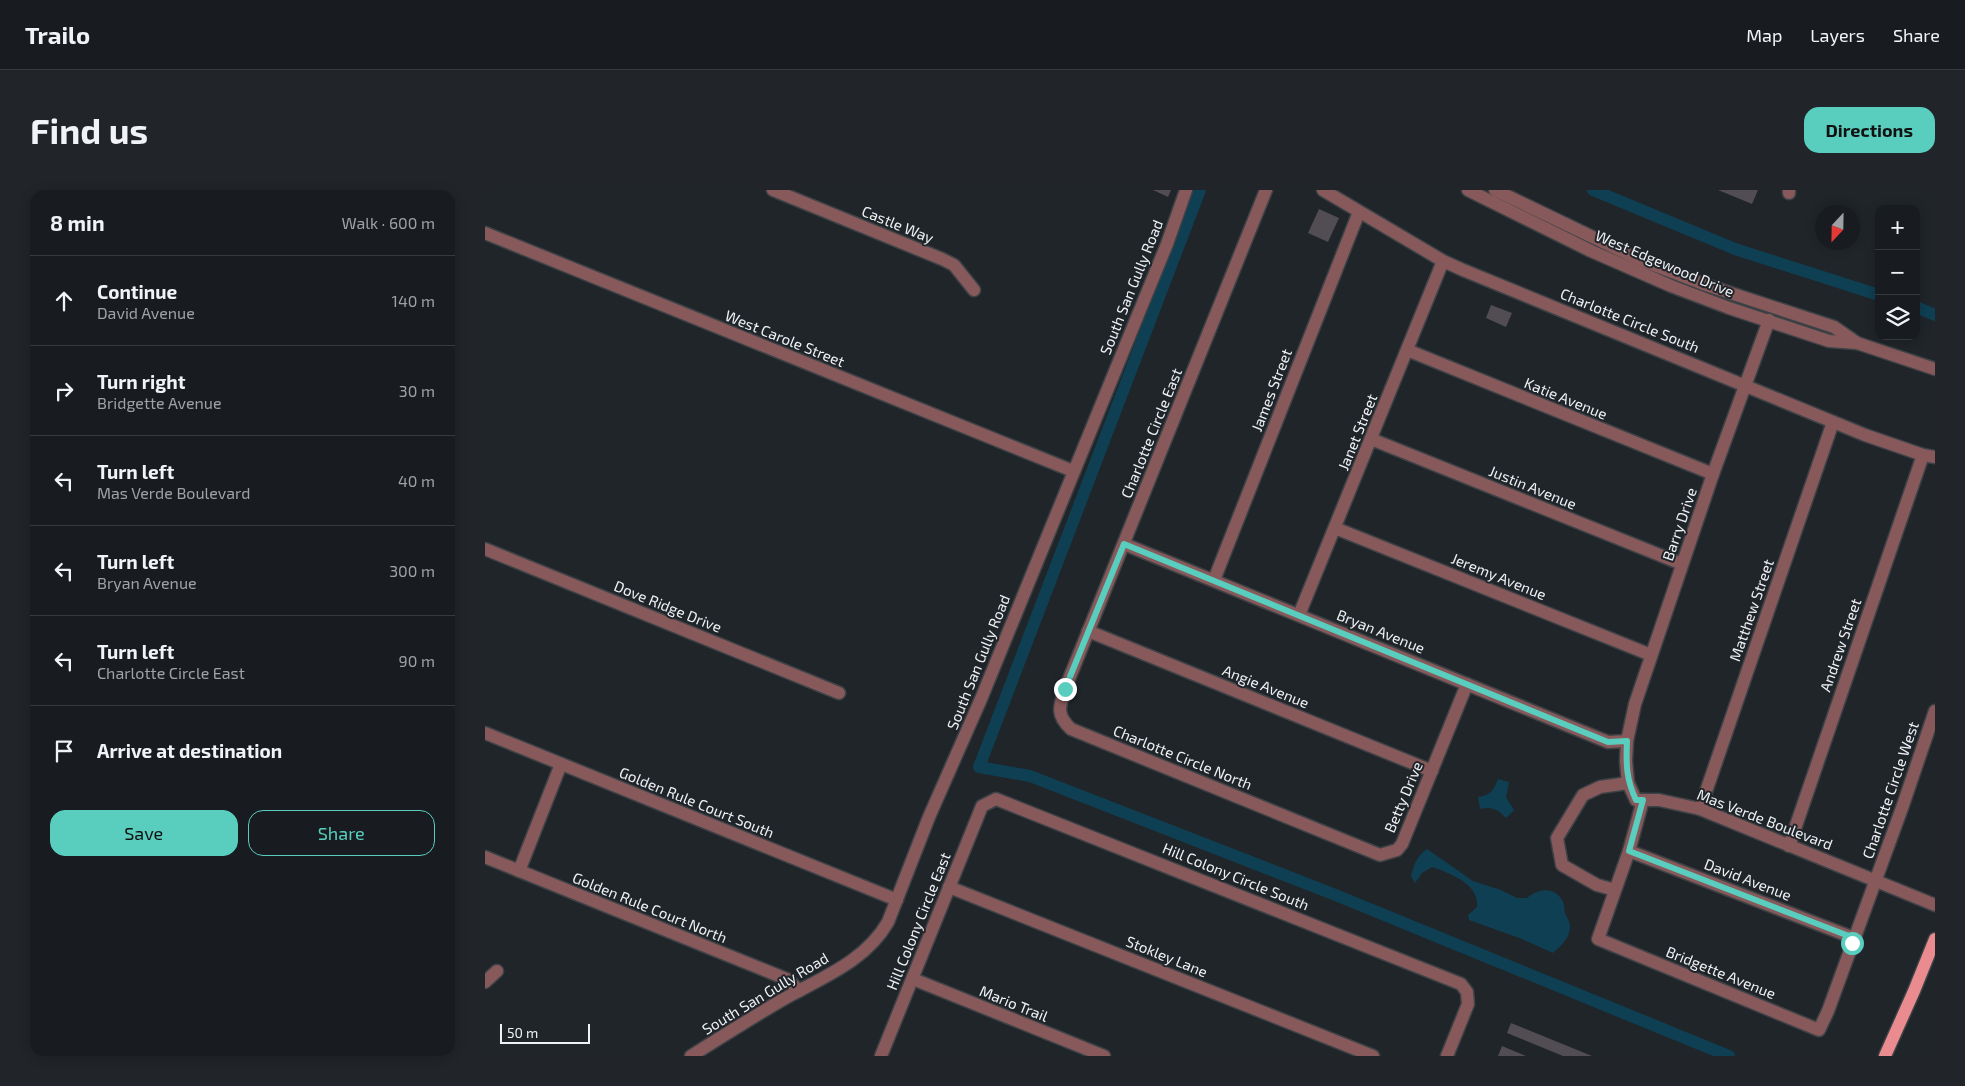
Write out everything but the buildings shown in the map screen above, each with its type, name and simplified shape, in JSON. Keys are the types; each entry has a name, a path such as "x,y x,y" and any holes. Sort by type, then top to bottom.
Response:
{"main road":[{"path":"1885,1056 1935,939"}],"street":[{"name":"Castle Way","path":"773,190 954,265 974,290"},
{"name":"South San Gully Road","path":"691,1056 851,961 873,944 888,922 929,818 981,699 1167,244 1186,190"},
{"name":"Charlotte Circle East","path":"1065,689 1266,190"},
{"name":"Charlotte Circle South","path":"1323,190 1443,261 1865,435 1929,456"},
{"name":"West Edgewood Drive","path":"1468,190 1591,251 1671,286 1729,308 1829,341 1857,343 1935,369"},
{"name":"West Edgewood Drive","path":"1495,190 1638,259 1703,284 1834,327 1857,343"},
{"name":"James Street","path":"1214,580 1359,212"},
{"name":"West Carole Street","path":"485,233 1073,471"},
{"name":"Janet Street","path":"1299,615 1443,261"},
{"name":"Barry Drive","path":"1627,741 1635,704 1651,655 1713,474 1769,320"},
{"name":"Katie Avenue","path":"1407,350 1713,474"},
{"name":"Matthew Street","path":"1701,809 1833,422"},
{"name":"Justin Avenue","path":"1371,439 1682,564"},
{"name":"Andrew Street","path":"1789,846 1929,456"},
{"name":"Jeremy Avenue","path":"1335,528 1651,655"},
{"name":"Bryan Avenue","path":"1124,544 1608,742 1627,741"},
{"name":"Dove Ridge Drive","path":"485,549 839,693"},
{"name":"Angie Avenue","path":"1089,631 1431,771"},
{"name":"Betty Drive","path":"1324,832 1380,854 1397,850 1402,844 1467,684"},
{"name":"Charlotte Circle North","path":"1065,689 1059,704 1060,712 1063,722 1071,729 1324,832"},
{"name":"Charlotte Circle West","path":"1875,880 1935,711"},
{"name":"Golden Rule Court South","path":"485,733 897,900"},
{"path":"1627,741 1628,783 1636,800 1643,800"},
{"path":"519,871 561,764"},
{"path":"1615,890 1597,885 1562,865 1557,838 1583,795 1600,787 1628,783"},
{"name":"Hill Colony Circle South","path":"989,801 996,799 1004,801 1461,984 1467,992 1468,1004 1447,1056"},
{"name":"Mas Verde Boulevard","path":"1643,800 1659,800 1701,809 1935,905"},
{"name":"Bridgette Avenue","path":"1643,800 1629,851 1598,939 1819,1030 1828,1011 1875,880"},
{"name":"Hill Colony Circle East","path":"881,1056 982,806 989,801"},
{"name":"David Avenue","path":"1629,851 1854,938"},
{"name":"Golden Rule Court North","path":"485,858 789,980 799,991"},
{"name":"Stokley Lane","path":"949,886 1373,1056"},
{"path":"485,982 497,971"},
{"name":"Mario Trail","path":"913,979 1103,1056"}],"water":[{"path":"1498,779 1509,782 1506,797 1514,810 1506,818 1495,809 1480,809 1478,797 1486,795 1491,791"},
{"path":"1427,849 1473,881 1501,890 1517,898 1527,898 1536,892 1546,890 1556,893 1564,903 1565,913 1570,924 1569,932 1562,945 1553,953 1522,939 1469,920 1468,915 1477,907 1477,899 1469,886 1455,876 1432,867 1422,873 1415,883 1411,876 1413,868 1418,857"}],"waterway":[{"path":"1200,190 979,767 1030,776 1333,894 1729,1056"},
{"path":"1593,190 1735,249 1875,294"},
{"path":"1920,309 1935,315"}],"route":[{"path":"1065,689 1124,544 1608,742 1627,741 1628,783 1636,800 1643,800 1629,851 1854,938 1852,943"}]}
